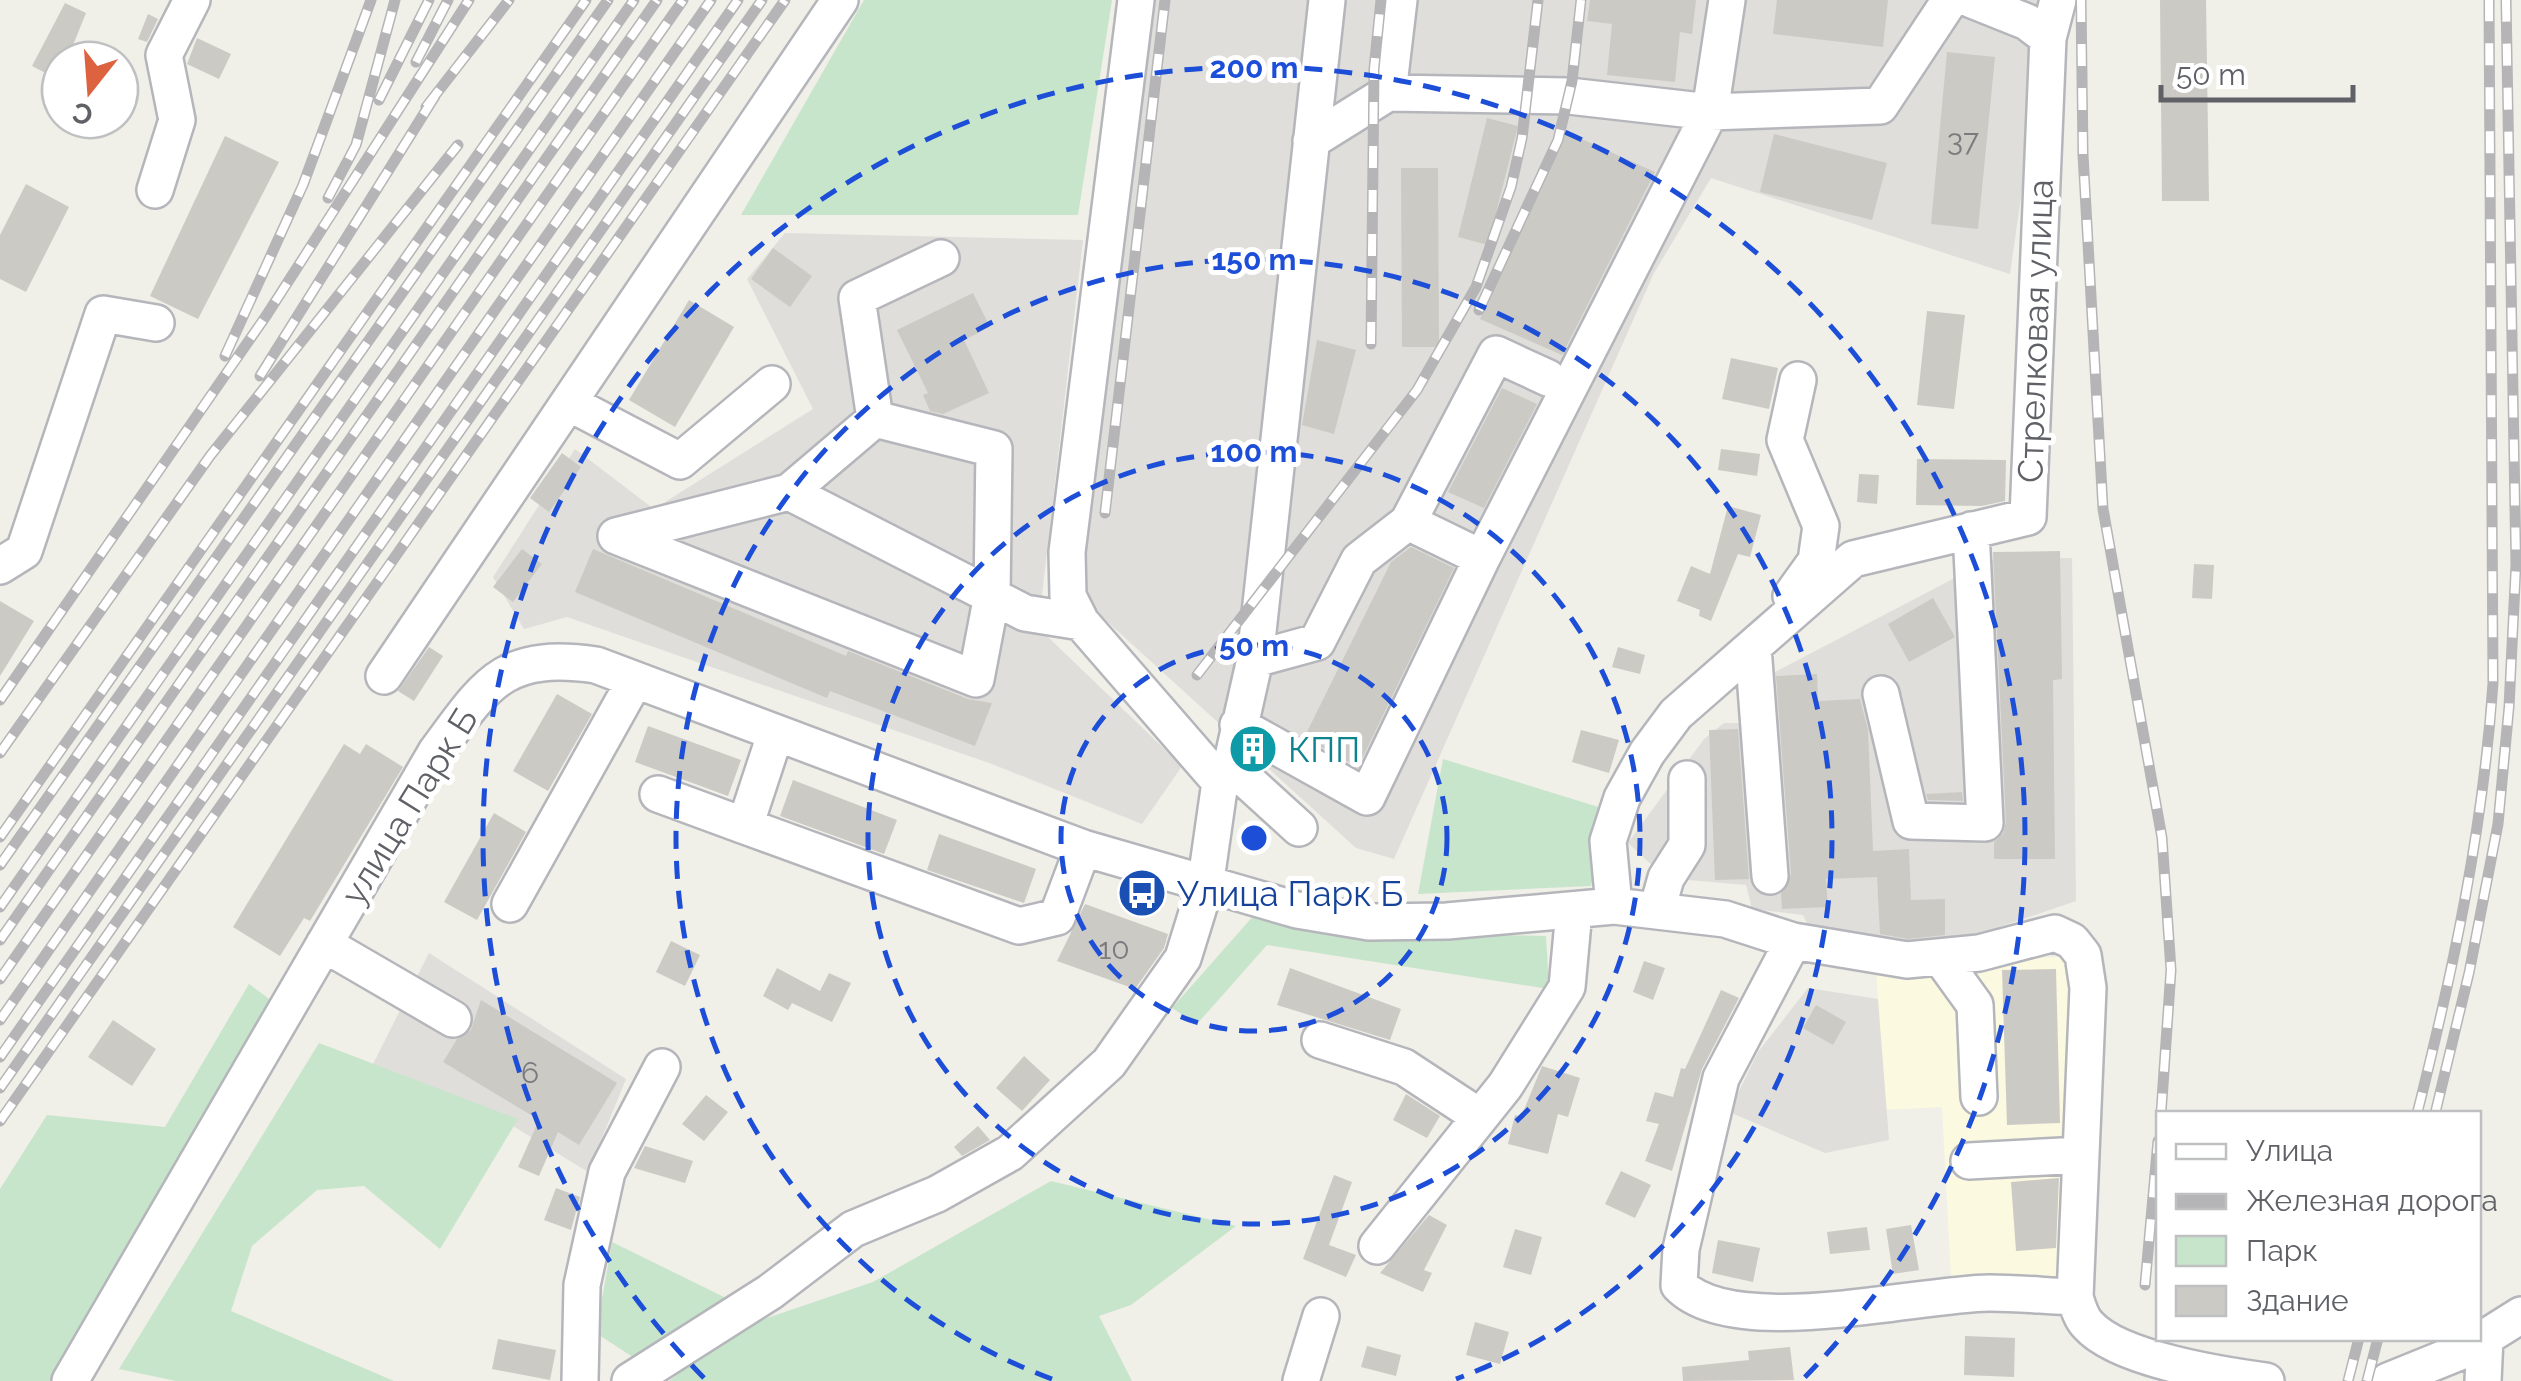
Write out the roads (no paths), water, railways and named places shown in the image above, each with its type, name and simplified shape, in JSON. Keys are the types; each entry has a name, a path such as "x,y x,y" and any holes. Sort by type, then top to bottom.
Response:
{"street":[{"path":"155,190 177,120 164,55 192,0"},
{"path":"384,676 840,0"},
{"path":"1136,0 1067,552 1068,596 1081,622 1225,774 1299,828"},
{"path":"630,1381 770,1292 853,1229 937,1194 1010,1153 1109,1063 1184,958 1205,886 1225,774 1254,659 1327,0"},
{"path":"1388,93 1399,0"},
{"path":"1238,725 1367,796 1482,558 1710,112 1727,0"},
{"path":"1312,141 1388,93 1569,96 1710,112 1880,106 1950,0"},
{"path":"1972,0 2034,20"},
{"name":"Стрелковая улица","path":"1614,906 1608,842 1622,798 1646,753 1676,714 1853,559 2028,517 2034,20 2058,0"},
{"path":"876,419 857,298 941,258"},
{"path":"0,566 24,552 103,314 156,324"},
{"path":"1254,659 1317,642 1359,560 1408,522 1496,354 1548,378"},
{"path":"1770,876 1759,641 1816,561 1821,526 1785,440 1798,380"},
{"path":"570,403 680,461 772,384"},
{"path":"876,419 994,449 992,596 976,679 616,536 789,492 876,419"},
{"path":"789,492 1025,614 1081,622"},
{"path":"1408,522 1482,558"},
{"path":"1880,694 1911,820 1985,822 1971,530"},
{"name":"улица Парк Б","path":"70,1381 436,752 475,700 498,678 522,664 560,660 596,665 1083,848 1205,886"},
{"path":"510,904 635,680"},
{"path":"746,826 774,735"},
{"path":"1657,910 1666,878 1687,845 1687,779"},
{"path":"658,794 1019,926 1056,917 1083,848"},
{"path":"1205,886 1369,922 1614,906 1657,910 1725,920 1793,941 1907,960 1941,958 2055,933 2072,941 2083,955 2088,988 2075,1297 2084,1321 2095,1332 2180,1366 2266,1381"},
{"path":"1377,1246 1480,1116 1567,986 1574,910"},
{"path":"1793,941 1722,1078 1681,1249 1679,1285 1703,1303 1781,1314 1988,1293 2075,1297"},
{"path":"324,944 454,1019"},
{"path":"1941,958 1975,1005 1979,1097"},
{"path":"1320,1040 1404,1067 1480,1116"},
{"path":"580,1381 582,1286 607,1172 662,1066"},
{"path":"1970,1161 2081,1155"},
{"path":"2481,1340 2521,1315"},
{"path":"1300,1381 1321,1316"},
{"path":"2484,1381 2485,1338"},
{"path":"2388,1381 2478,1341"}],"railway":[{"path":"225,356 303,185 371,0"},
{"path":"328,198 356,145 395,0"},
{"path":"379,100 429,0"},
{"path":"416,62 448,0"},
{"path":"0,700 266,316 469,0"},
{"path":"426,107 509,0"},
{"path":"0,837 586,0"},
{"path":"0,865 608,0"},
{"path":"0,907 634,0"},
{"path":"0,940 657,0"},
{"path":"0,979 683,0"},
{"path":"0,1020 711,0"},
{"path":"0,1057 738,0"},
{"path":"0,1088 762,0"},
{"path":"0,1121 785,0"},
{"path":"1105,513 1165,0"},
{"path":"1371,344 1374,69 1381,0"},
{"path":"1197,675 1417,390 1476,287 1511,187 1522,138 1538,0"},
{"path":"1479,310 1558,140 1572,81 1581,0"},
{"path":"2081,0 2083,155 2103,509 2162,838 2171,970 2161,1111"},
{"path":"2418,1111 2465,900 2482,792 2493,683 2489,0"},
{"path":"2436,1111 2469,973 2498,824 2509,707 2516,564 2506,0"},
{"path":"260,376 435,96"},
{"path":"0,753 210,456 458,145"},
{"path":"2145,1285 2156,1163"},
{"path":"2348,1381 2358,1341"},
{"path":"2367,1381 2377,1341"}],"place":[{"name":"КПП","path":"1253,749"},
{"name":"Улица Парк Б","path":"1142,893"}]}
